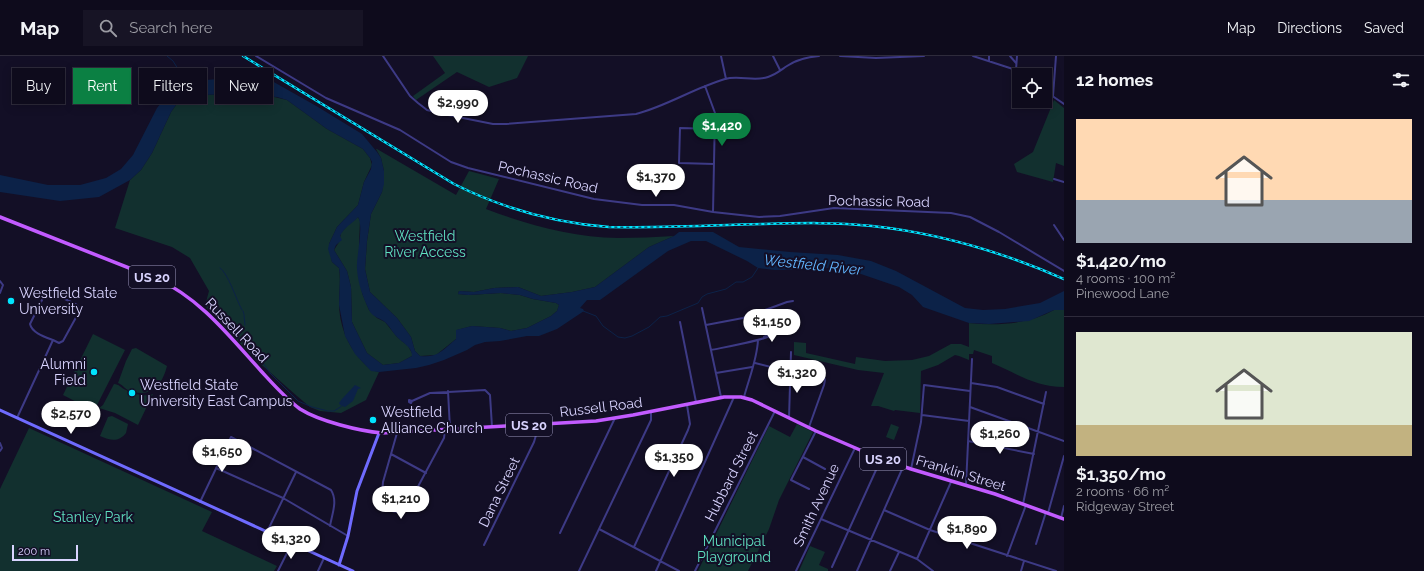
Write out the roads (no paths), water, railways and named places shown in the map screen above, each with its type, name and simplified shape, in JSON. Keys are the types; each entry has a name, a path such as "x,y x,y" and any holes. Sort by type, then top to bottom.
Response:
{"main road":[{"name":"Russell Road","path":"0,217 157,279 176,289 200,306 282,394 306,412 324,420 379,433 397,433 539,425 615,418 721,397 744,397"},
{"name":"Franklin Street","path":"744,397 816,431 881,459 903,467 966,485 1062,518"},
{"path":"0,410 352,571"},
{"path":"339,565 348,536 357,491 379,433"}],"street":[{"name":"Pochassic Road","path":"256,56 326,98 400,130 451,162 468,168 594,199 642,205 674,205 713,212 759,217 780,216 834,208 951,214 970,217 999,232 1064,271"},
{"path":"383,56 410,96 427,110 493,124 636,114 649,111 705,86 726,79 765,78 794,62 813,56 819,56"},
{"path":"721,56 726,79"},
{"path":"773,56 780,70"},
{"path":"840,56 876,58 922,56"},
{"path":"973,56 1012,69"},
{"path":"988,61 989,56"},
{"path":"1010,56 1016,63"},
{"path":"1016,68 1017,56"},
{"path":"1056,56 1053,96 1064,104"},
{"path":"705,86 716,113 713,212"},
{"path":"714,164 679,163 680,128 716,129"},
{"path":"1054,179 1064,182"},
{"path":"1054,225 1064,240"},
{"path":"0,281 3,285 0,293"},
{"path":"49,291 79,308 79,312 63,341 59,343 53,340 34,331 30,324 45,294 49,291"},
{"path":"706,325 743,318 793,301"},
{"path":"702,308 721,397"},
{"path":"680,322 696,402"},
{"path":"711,350 758,340 764,337 780,329 783,329 780,332 764,337"},
{"path":"16,418 53,340"},
{"path":"744,397 758,348 758,340"},
{"path":"789,418 792,352"},
{"path":"966,485 972,359"},
{"path":"754,363 810,373 825,378 824,386 808,427"},
{"path":"716,373 752,366"},
{"path":"971,383 997,387 1044,404"},
{"path":"911,469 922,415 924,385 970,391"},
{"path":"412,401 427,393 478,389 487,391 490,396 492,427"},
{"path":"448,391 450,430"},
{"path":"1007,556 1024,505 1046,392"},
{"path":"656,571 735,396"},
{"path":"634,547 689,428 690,418 687,404"},
{"path":"970,407 1064,441"},
{"name":"Hubbard Street","path":"695,571 775,411"},
{"path":"579,571 651,420 651,412"},
{"path":"922,415 969,421"},
{"path":"560,533 615,418"},
{"name":"Dana Street","path":"484,545 538,434 539,425"},
{"path":"397,433 382,489 384,501 392,511 399,513 405,512 444,438 445,430"},
{"path":"810,489 791,480 816,431"},
{"path":"200,502 231,437 332,492 335,503 330,526"},
{"path":"968,441 1034,454"},
{"path":"0,443 2,448 0,451"},
{"name":"Smith Avenue","path":"796,571 855,448"},
{"path":"391,454 426,473"},
{"path":"1036,544 1064,456"},
{"path":"803,457 825,469"},
{"path":"832,567 881,459"},
{"path":"857,571 903,467"},
{"path":"216,468 283,498 348,536"},
{"path":"267,532 296,472"},
{"path":"917,559 952,481"},
{"path":"1062,518 1064,506"},
{"path":"884,510 930,530 1056,571"},
{"path":"821,519 917,559 933,571"},
{"path":"599,529 680,571"},
{"path":"278,571 292,543"},
{"path":"890,571 899,552"},
{"path":"318,571 324,558"},
{"path":"1021,571 1024,561"}],"water":[{"path":"215,79 215,95 207,95 207,80"},
{"name":"Westfield River","path":"273,82 362,134 381,158 384,171 384,184 382,192 371,214 365,269 370,292 397,318 411,337 415,351 420,356 431,356 444,350 456,339 456,330 472,326 500,328 511,331 527,328 551,316 557,311 559,305 520,295 501,293 468,295 458,294 459,291 474,292 494,288 518,287 541,296 595,287 649,247 674,236 679,232 713,232 739,247 838,255 871,261 896,271 965,308 983,310 1005,309 1040,303 1064,291 1064,310 1054,310 1029,321 989,324 969,323 923,307 912,295 899,287 858,273 829,268 775,270 758,268 706,241 691,241 668,251 600,300 587,300 580,308 584,311 557,329 539,336 527,336 485,342 475,345 444,360 416,368 379,372 371,371 355,354 345,336 339,305 339,268 332,262 328,249 337,227 358,205 364,182 371,169 372,162 363,149 327,129 287,100 273,97","holes":["358,217 360,228 357,269 360,285 371,313 386,323 407,345 412,353 412,356 399,363 383,365 367,353 352,322 351,287 347,271 334,250 336,245 342,240 340,236 344,230"]},
{"path":"160,104 177,104 171,112 152,153 141,170 130,180 99,197 60,201 0,192 0,175 48,185 80,185 106,178 121,169 133,155"},
{"path":"355,385 361,388 358,389 353,401 345,407 340,405 339,403 342,399"}],"waterway":[{"path":"167,56 173,61 177,68"},
{"path":"220,268 226,275 242,310"},
{"name":"Westfield River","path":"583,311 596,316 603,326 618,337 625,338 649,327 660,317 667,316 698,303 702,297 707,294 726,289 736,282 743,282 752,277 758,268"},
{"path":"244,315 245,325"},
{"path":"250,344 270,373 298,401 312,407 328,411 334,411 342,406"}],"railway":[{"path":"243,56 454,184 472,193 529,213 569,222 609,227 804,223 845,224 897,229 922,233 994,252 1064,279"}],"place":[{"name":"Westfield State University","path":"11,301"},
{"name":"Alumni Field","path":"94,372"},
{"name":"Westfield State University East Campus","path":"132,393"},
{"name":"Westfield Alliance Church","path":"373,420"}],"park label":[{"name":"Westfield River Access","path":"425,244"},
{"name":"Stanley Park","path":"93,517"},
{"name":"Municipal Playground","path":"734,550"}]}
